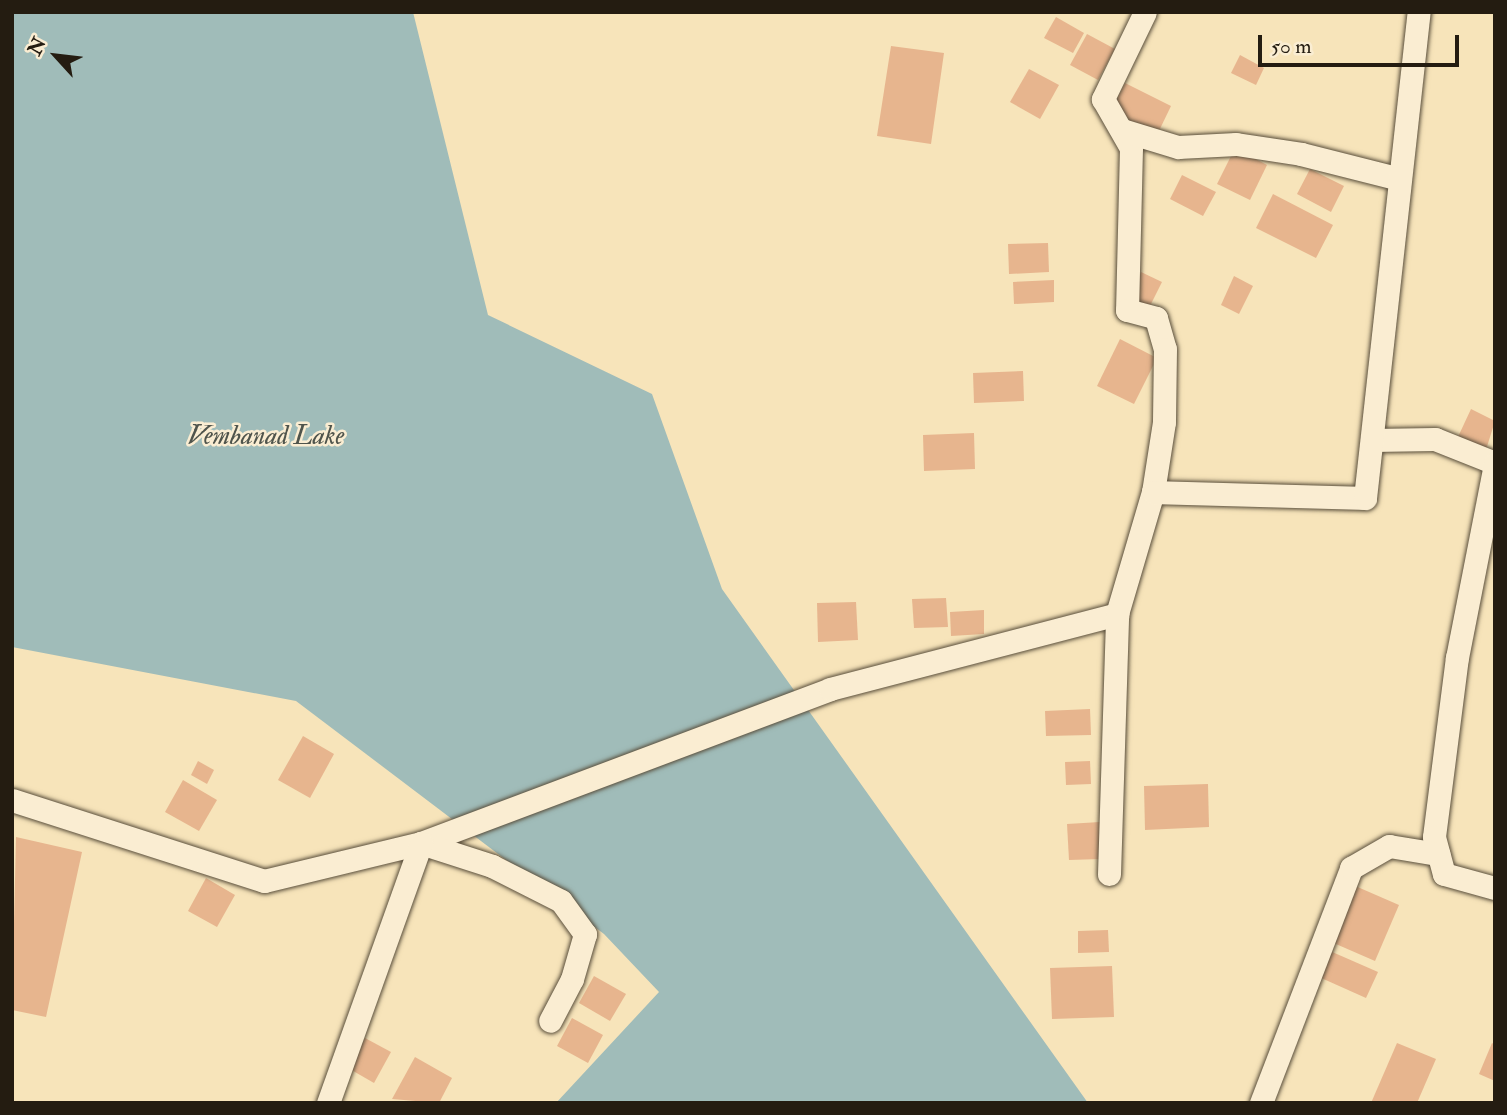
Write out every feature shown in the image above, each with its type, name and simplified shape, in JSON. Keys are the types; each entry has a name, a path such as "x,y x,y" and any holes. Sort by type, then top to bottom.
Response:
{"street":[{"path":"1153,492 1365,499 1419,12"},
{"path":"1109,874 1117,614 1153,492 1164,422 1165,349 1156,318 1126,310 1123,296 1133,187 1129,138 1106,109 1105,86 1140,14"},
{"path":"1122,130 1178,147 1236,144 1301,154 1400,179"},
{"path":"1372,440 1435,439 1495,463 1457,657 1434,837 1444,874 1495,888"},
{"path":"12,800 264,881 421,843 830,689 1117,614"},
{"path":"421,843 492,866 561,901 585,934 572,979 550,1021"},
{"path":"328,1103 421,843"},
{"path":"1261,1103 1351,868 1389,846 1438,854"}],"water":[{"name":"Vembanad Lake","path":"12,12 413,12 488,315 652,394 722,589 1088,1103 556,1103 659,992 604,934 296,701 12,647"}],"building":[{"path":"1056,17 1084,33 1073,53 1044,38"},
{"path":"1087,34 1115,49 1098,80 1070,65"},
{"path":"891,46 944,53 931,144 877,136"},
{"path":"1240,55 1264,68 1256,85 1231,73"},
{"path":"1029,69 1059,85 1040,119 1010,102"},
{"path":"1125,83 1171,106 1157,135 1110,112"},
{"path":"1235,148 1267,165 1250,200 1217,184"},
{"path":"1310,169 1344,186 1331,212 1297,194"},
{"path":"1182,175 1216,192 1203,216 1170,199"},
{"path":"1273,194 1333,225 1316,258 1256,228"},
{"path":"1048,243 1049,272 1009,274 1008,244"},
{"path":"1141,272 1162,282 1147,312 1126,302"},
{"path":"1234,276 1253,286 1239,314 1221,305"},
{"path":"1054,280 1054,302 1014,304 1013,282"},
{"path":"1120,339 1157,358 1134,404 1097,386"},
{"path":"1023,371 1024,401 974,403 973,373"},
{"path":"1471,409 1495,421 1485,453 1457,439"},
{"path":"974,433 975,469 924,471 923,435"},
{"path":"946,598 948,627 914,628 912,599"},
{"path":"856,602 858,640 818,642 817,603"},
{"path":"984,610 984,634 951,636 950,612"},
{"path":"1090,709 1091,735 1046,736 1045,711"},
{"path":"303,736 334,754 310,798 278,780"},
{"path":"198,761 214,770 207,784 191,775"},
{"path":"1090,761 1091,784 1066,785 1065,762"},
{"path":"183,780 217,800 199,831 165,812"},
{"path":"1208,784 1209,827 1145,830 1144,786"},
{"path":"1100,822 1101,859 1069,860 1067,824"},
{"path":"16,837 82,852 46,1017 12,1010"},
{"path":"206,878 235,895 217,927 188,911"},
{"path":"1353,885 1399,905 1375,961 1329,941"},
{"path":"1108,930 1109,952 1078,953 1078,931"},
{"path":"1330,951 1378,972 1366,998 1319,977"},
{"path":"1112,966 1114,1017 1052,1019 1050,968"},
{"path":"594,976 626,994 610,1021 579,1003"},
{"path":"572,1018 603,1035 588,1063 557,1046"},
{"path":"365,1038 391,1052 374,1083 348,1068"},
{"path":"1397,1043 1436,1059 1417,1103 1371,1103"},
{"path":"1492,1043 1495,1045 1495,1081 1479,1074"},
{"path":"415,1057 452,1078 439,1103 392,1099"}]}
